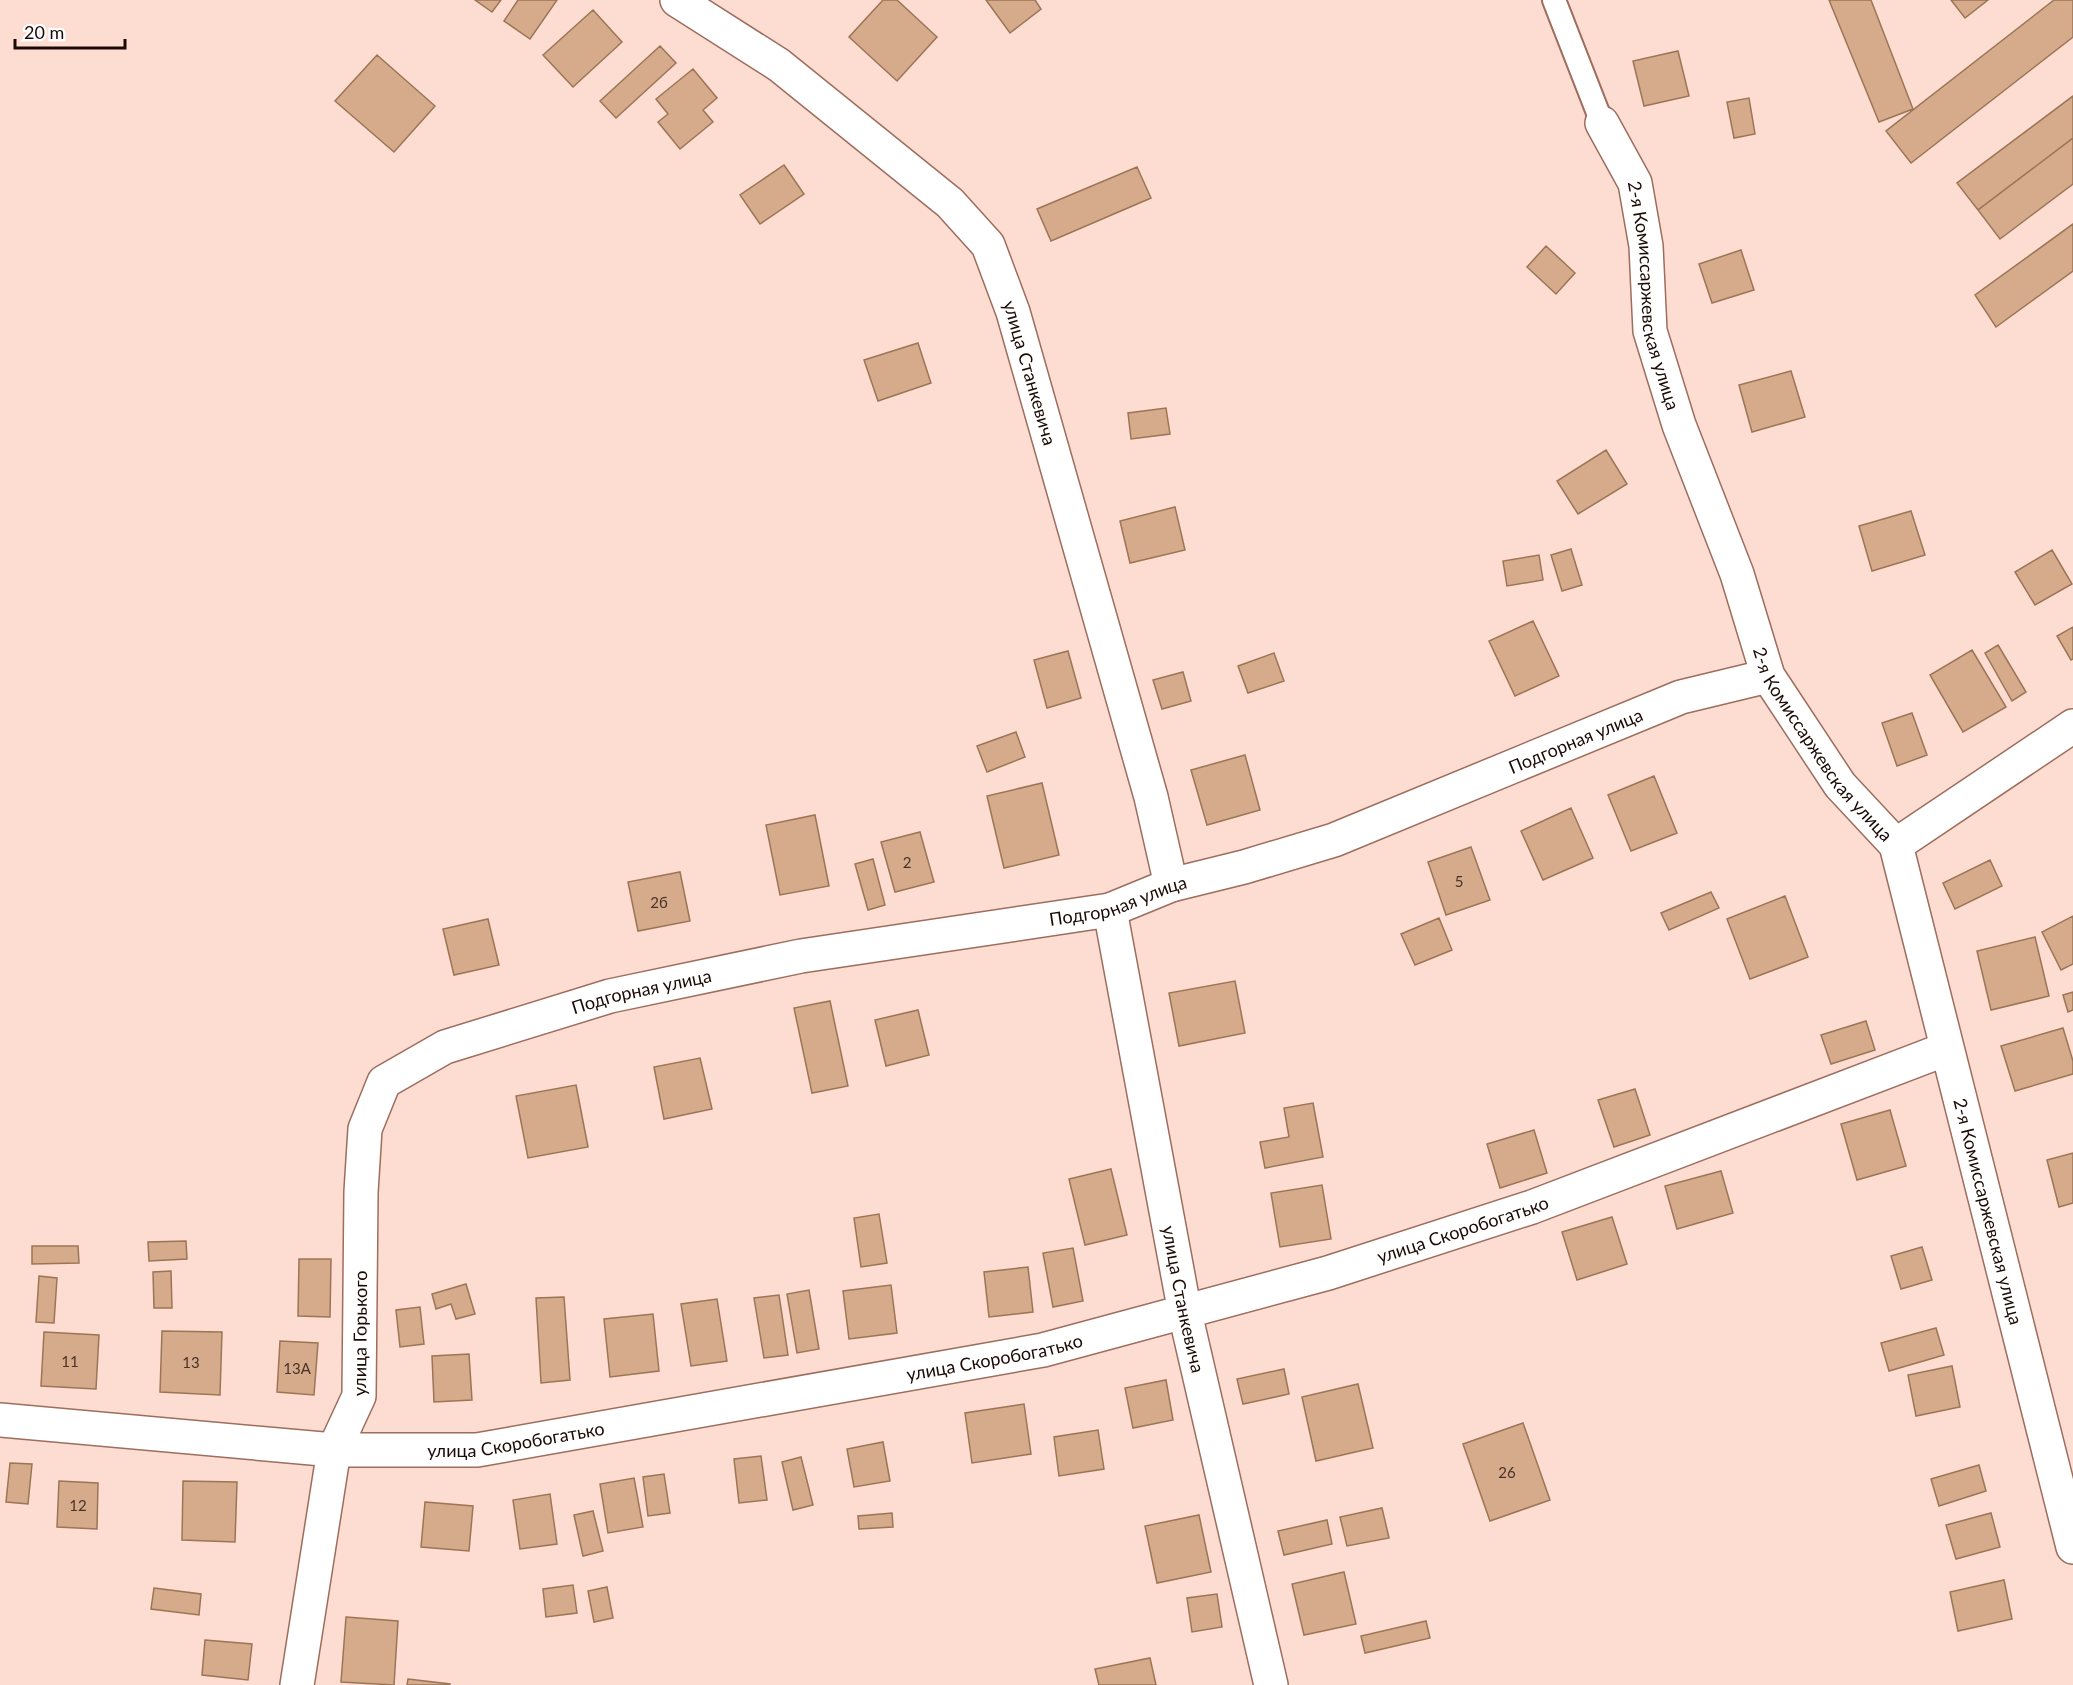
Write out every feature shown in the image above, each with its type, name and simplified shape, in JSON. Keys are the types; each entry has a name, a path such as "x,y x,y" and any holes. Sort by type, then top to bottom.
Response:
{"street":[{"name":"улица Станкевича","path":"677,0 779,65 950,203 988,245 1017,323 1151,797 1171,885"},
{"name":"2-я Комиссаржевская улица","path":"1602,123 1635,183 1647,246 1650,331 1679,425 1737,574 1768,676 1840,785 1896,845 2073,1547"},
{"name":"Подгорная улица","path":"445,1047 610,996 790,959 1110,910 1171,885 1244,867 1334,840 1681,697 1768,676"},
{"path":"1896,845 2073,726"},
{"name":"улица Станкевича","path":"1110,910 1185,1312 1271,1685"},
{"name":"улица Горького","path":"297,1685 334,1450 359,1396 361,1192 365,1130 384,1082 445,1047"},
{"name":"улица Скоробогатько","path":"0,1420 334,1450 477,1450 1043,1350 1328,1273 1532,1207 1946,1049"}],"lane":[{"path":"1554,0 1602,123"}],"building":[{"path":"475,0 501,0 492,12"},
{"path":"518,0 557,0 530,39 504,21"},
{"path":"883,0 897,0 937,37 897,81 849,37"},
{"path":"986,0 1035,0 1041,9 1010,33"},
{"path":"1829,0 1871,0 1913,109 1879,122"},
{"path":"1951,0 1988,0 1965,18"},
{"path":"2054,0 2073,0 2073,37 1911,163 1886,131"},
{"path":"593,10 622,42 573,87 543,55"},
{"path":"660,46 676,63 616,118 600,101"},
{"path":"1678,51 1689,96 1644,106 1633,61"},
{"path":"377,55 435,106 394,152 335,101"},
{"path":"693,69 717,98 703,110 713,122 680,149 658,122 668,114 656,99"},
{"path":"2073,96 2073,138 1978,210 1957,183"},
{"path":"1749,98 1755,134 1734,138 1727,102"},
{"path":"2073,138 2073,184 2000,239 1978,210"},
{"path":"784,165 804,194 760,224 740,195"},
{"path":"1137,167 1151,198 1051,241 1037,209"},
{"path":"2073,224 2073,271 1996,327 1975,295"},
{"path":"1546,246 1575,273 1556,294 1527,267"},
{"path":"1741,250 1754,290 1712,303 1699,264"},
{"path":"918,343 931,383 878,401 864,360"},
{"path":"1791,371 1805,417 1752,432 1739,385"},
{"path":"1166,408 1170,434 1131,439 1128,413"},
{"path":"1606,450 1627,484 1578,514 1557,481"},
{"path":"1175,507 1185,550 1130,563 1120,521"},
{"path":"1911,511 1925,555 1872,571 1859,526"},
{"path":"1571,549 1582,585 1562,591 1551,555"},
{"path":"2052,550 2072,584 2035,605 2015,572"},
{"path":"1539,555 1543,580 1507,586 1503,561"},
{"path":"1533,621 1559,676 1515,696 1489,641"},
{"path":"2073,627 2073,659 2071,660 2057,636"},
{"path":"1998,645 2026,692 2012,701 1985,653"},
{"path":"1972,650 2006,707 1963,732 1930,675"},
{"path":"1068,651 1081,698 1047,708 1034,660"},
{"path":"1274,653 1284,681 1248,693 1238,666"},
{"path":"1183,672 1191,701 1162,709 1153,680"},
{"path":"1912,713 1927,755 1897,766 1882,723"},
{"path":"1016,732 1025,757 987,772 977,746"},
{"path":"1245,755 1260,810 1207,825 1191,770"},
{"path":"1654,776 1677,833 1631,851 1608,795"},
{"path":"1042,783 1059,855 1004,868 987,796"},
{"path":"1571,808 1593,858 1543,880 1521,831"},
{"path":"815,815 829,886 780,895 766,825"},
{"path":"920,832 934,882 895,892 881,842"},
{"path":"1471,847 1490,900 1446,915 1428,862"},
{"path":"873,859 885,905 868,910 855,864"},
{"path":"1990,860 2002,886 1955,909 1943,883"},
{"path":"680,872 690,921 638,931 628,882"},
{"path":"1711,892 1719,908 1669,930 1661,913"},
{"path":"1785,896 1808,957 1750,979 1727,919"},
{"path":"2073,916 2073,964 2061,970 2042,932"},
{"path":"1439,918 1452,950 1415,965 1401,934"},
{"path":"488,919 499,965 454,975 443,929"},
{"path":"2035,937 2049,996 1991,1010 1977,951"},
{"path":"1235,981 1245,1033 1179,1046 1169,993"},
{"path":"2073,992 2073,1010 2068,1012 2063,995"},
{"path":"830,1001 848,1086 812,1093 794,1008"},
{"path":"918,1010 929,1055 886,1066 875,1020"},
{"path":"1866,1021 1875,1050 1831,1064 1821,1035"},
{"path":"2063,1028 2073,1061 2073,1074 2015,1091 2001,1046"},
{"path":"700,1058 712,1109 664,1119 654,1067"},
{"path":"576,1085 588,1147 528,1158 516,1096"},
{"path":"1635,1089 1650,1135 1614,1147 1598,1100"},
{"path":"1313,1103 1323,1157 1265,1168 1260,1142 1289,1137 1284,1108"},
{"path":"1890,1110 1906,1166 1857,1180 1841,1124"},
{"path":"1534,1130 1547,1173 1500,1188 1487,1144"},
{"path":"2073,1153 2073,1203 2059,1207 2047,1160"},
{"path":"1111,1169 1127,1235 1085,1245 1069,1179"},
{"path":"1721,1171 1733,1213 1677,1229 1665,1186"},
{"path":"1322,1185 1331,1239 1280,1247 1271,1193"},
{"path":"879,1214 887,1263 861,1267 854,1218"},
{"path":"1612,1217 1627,1264 1577,1280 1562,1232"},
{"path":"186,1241 187,1259 149,1261 148,1242"},
{"path":"32,1246 78,1246 79,1263 32,1264"},
{"path":"1922,1247 1932,1280 1901,1289 1891,1256"},
{"path":"1073,1248 1083,1301 1053,1307 1043,1253"},
{"path":"299,1259 331,1259 330,1317 298,1316"},
{"path":"1028,1267 1033,1312 989,1317 984,1272"},
{"path":"171,1271 172,1308 154,1308 153,1272"},
{"path":"39,1276 57,1278 54,1323 36,1322"},
{"path":"466,1284 475,1314 456,1319 451,1304 436,1309 432,1294"},
{"path":"891,1285 897,1333 849,1339 843,1291"},
{"path":"809,1290 819,1349 797,1353 787,1294"},
{"path":"779,1295 788,1355 764,1358 754,1298"},
{"path":"564,1297 570,1380 541,1383 536,1298"},
{"path":"717,1299 727,1361 691,1366 681,1304"},
{"path":"420,1307 424,1344 400,1347 396,1310"},
{"path":"653,1314 659,1371 610,1377 604,1319"},
{"path":"1936,1328 1944,1355 1889,1371 1881,1343"},
{"path":"162,1331 222,1332 220,1395 160,1392"},
{"path":"44,1332 99,1335 96,1389 41,1386"},
{"path":"280,1341 318,1343 314,1395 277,1392"},
{"path":"469,1354 472,1400 434,1402 432,1356"},
{"path":"1952,1366 1960,1407 1916,1416 1908,1375"},
{"path":"1284,1369 1289,1394 1243,1404 1237,1379"},
{"path":"1166,1380 1173,1420 1133,1428 1125,1388"},
{"path":"1358,1384 1373,1448 1316,1461 1302,1397"},
{"path":"1024,1404 1031,1454 972,1463 965,1413"},
{"path":"1523,1423 1550,1500 1490,1521 1463,1444"},
{"path":"1098,1430 1104,1469 1059,1476 1054,1437"},
{"path":"883,1442 890,1481 854,1487 847,1449"},
{"path":"761,1456 767,1500 739,1503 734,1459"},
{"path":"801,1457 813,1505 793,1510 782,1462"},
{"path":"10,1463 32,1464 28,1504 6,1502"},
{"path":"1979,1465 1986,1491 1939,1506 1931,1479"},
{"path":"664,1474 670,1513 648,1516 643,1477"},
{"path":"634,1478 643,1527 608,1533 600,1484"},
{"path":"59,1481 98,1483 97,1529 57,1527"},
{"path":"183,1481 237,1482 235,1542 182,1540"},
{"path":"550,1494 557,1544 520,1549 513,1500"},
{"path":"425,1502 473,1506 469,1551 421,1547"},
{"path":"1382,1508 1389,1538 1347,1546 1340,1517"},
{"path":"593,1511 603,1551 583,1556 574,1515"},
{"path":"892,1513 893,1527 859,1529 858,1516"},
{"path":"1991,1513 2000,1547 1956,1559 1946,1525"},
{"path":"1199,1515 1211,1572 1157,1583 1145,1526"},
{"path":"1327,1520 1332,1544 1284,1555 1278,1531"},
{"path":"1344,1572 1356,1624 1304,1635 1292,1584"},
{"path":"2004,1580 2012,1619 1958,1631 1950,1592"},
{"path":"573,1585 577,1613 546,1617 543,1589"},
{"path":"607,1587 613,1618 594,1622 588,1591"},
{"path":"154,1588 201,1594 199,1615 151,1609"},
{"path":"1217,1594 1222,1627 1192,1632 1187,1598"},
{"path":"346,1617 398,1621 394,1685 341,1682"},
{"path":"1426,1621 1430,1638 1365,1653 1361,1636"},
{"path":"205,1640 252,1644 248,1680 202,1675"},
{"path":"1150,1658 1156,1685 1099,1685 1095,1669"},
{"path":"408,1679 450,1684 450,1685 407,1685"}]}
